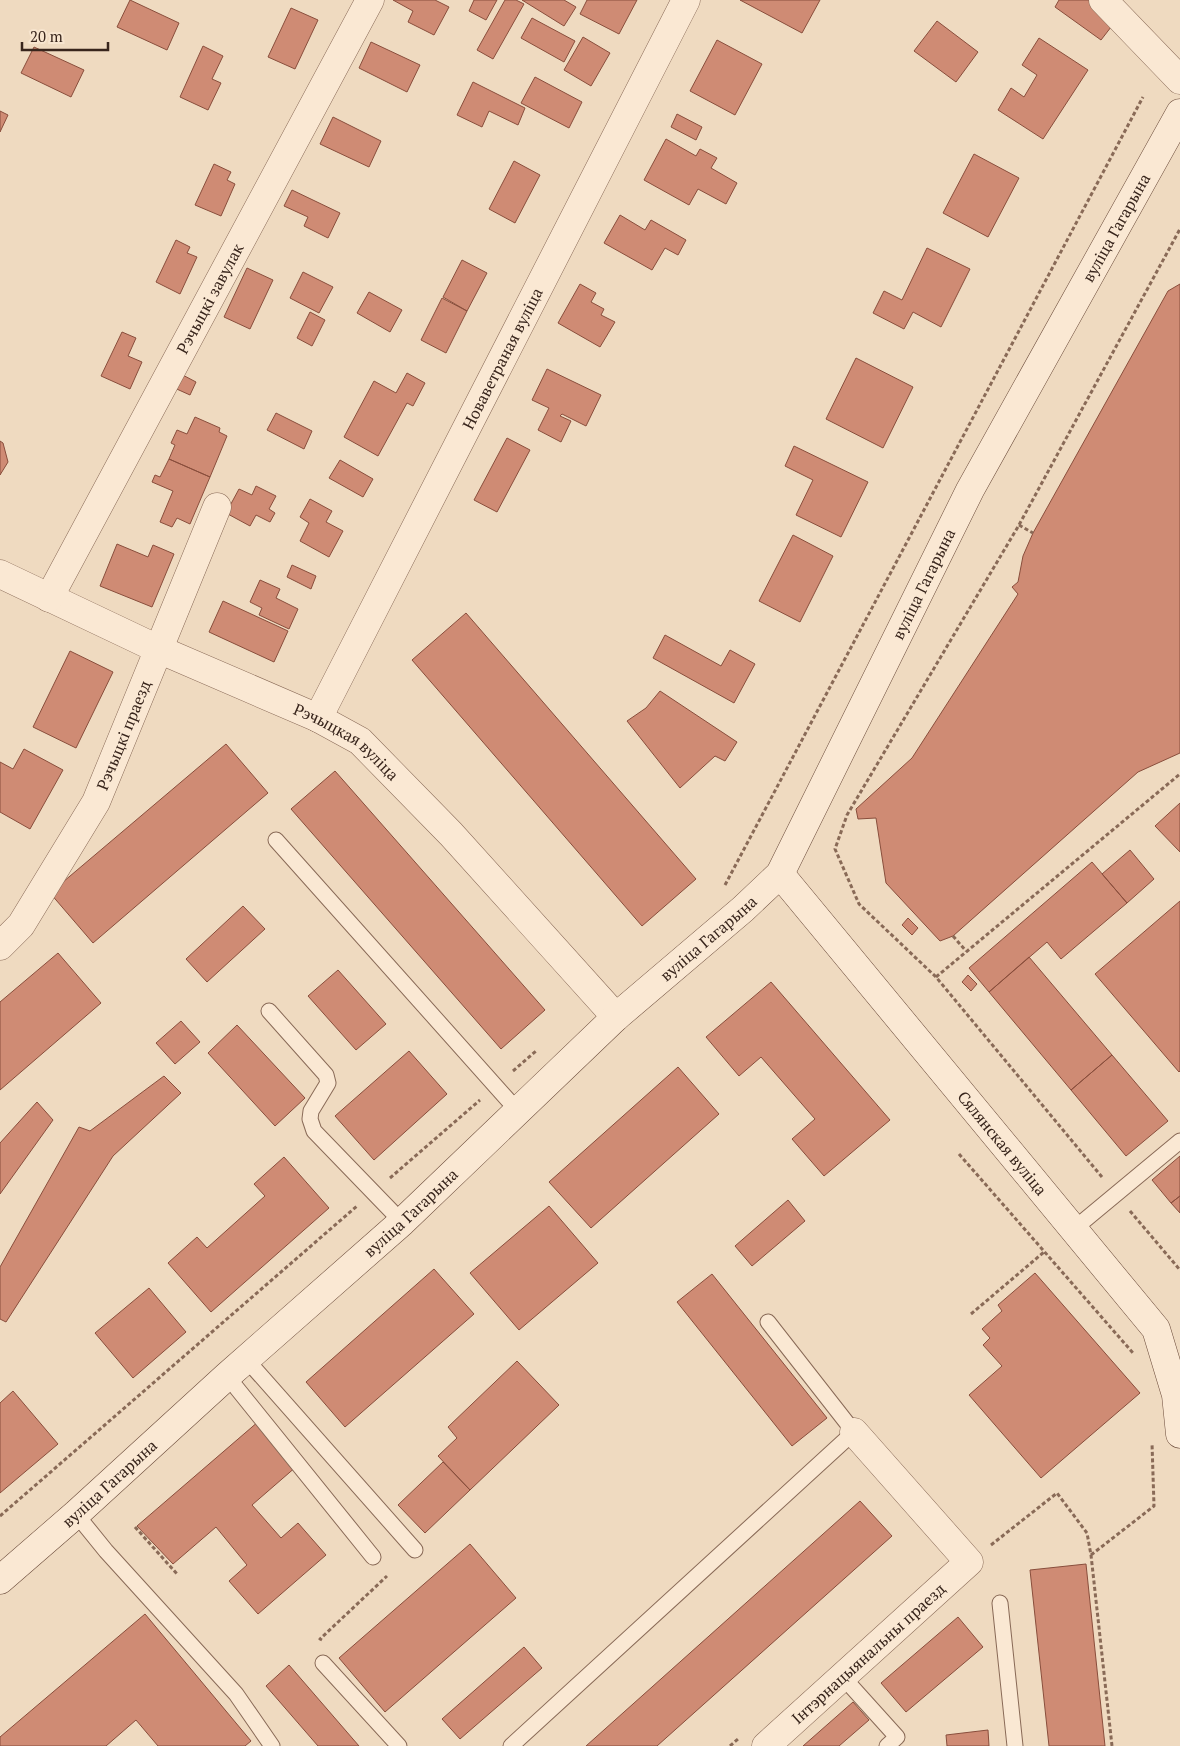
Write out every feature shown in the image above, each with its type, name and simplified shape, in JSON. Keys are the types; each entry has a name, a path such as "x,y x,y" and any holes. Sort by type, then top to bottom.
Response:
{"street":[{"name":"Рэчыцкі завулак","path":"49,598 370,0"},
{"name":"Новаветраная вуліца","path":"318,718 686,0"},
{"path":"1103,0 1180,80"},
{"name":"вуліца Гагарына","path":"0,1580 402,1222 616,1017 743,909 780,874 970,490 1180,113"},
{"name":"Рэчыцкі праезд","path":"0,946 21,925 96,802 217,507"},
{"name":"Рэчыцкая вуліца","path":"0,574 158,649 318,718 360,741 451,834 616,1017"},
{"name":"Сялянская вуліца","path":"780,874 1156,1328 1178,1393 1180,1434"},
{"path":"854,1432 969,1562"},
{"name":"Інтэрнацыянальны праезд","path":"766,1746 969,1562"}],"lane":[{"path":"276,840 517,1110"},
{"path":"270,1011 326,1075 328,1083 311,1111 310,1119 314,1131 402,1222"},
{"path":"1074,1229 1180,1141"},
{"path":"511,1746 854,1432 768,1322"},
{"path":"237,1368 415,1550"},
{"path":"237,1368 373,1557"},
{"path":"76,1514 106,1551 236,1694 272,1746"},
{"path":"1000,1603 1015,1746"},
{"path":"323,1664 399,1746"},
{"path":"842,1676 897,1737 887,1746"}],"path":[{"path":"723,888 1143,98"},
{"path":"1180,229 1019,526 847,815 835,849 859,904 936,978 1180,1270"},
{"path":"1019,526 1033,534"},
{"path":"936,978 1180,774"},
{"path":"953,936 966,951"},
{"path":"0,1516 540,1048"},
{"path":"959,1154 1136,1358"},
{"path":"971,1314 1044,1252"},
{"path":"1091,1555 1154,1506 1152,1442"},
{"path":"969,1562 1057,1493 1087,1533 1112,1746"},
{"path":"135,1527 177,1574"},
{"path":"323,1664 332,1654 320,1639 415,1550"}],"building":[{"path":"130,0 179,23 167,50 117,27"},
{"path":"393,0 435,0 449,7 434,35 408,22 413,11"},
{"path":"474,0 497,0 486,20 469,11"},
{"path":"505,0 516,0 524,4 493,59 477,50"},
{"path":"522,0 564,0 576,7 564,26"},
{"path":"587,0 637,0 619,34 580,14"},
{"path":"740,0 820,0 802,33"},
{"path":"1059,0 1093,0 1118,18 1101,40 1055,7"},
{"path":"291,8 318,20 295,69 268,57"},
{"path":"532,18 575,41 564,62 521,38"},
{"path":"937,21 978,52 956,82 914,51"},
{"path":"583,37 610,53 591,86 564,70"},
{"path":"1039,38 1088,70 1043,139 998,110 1011,88 1024,97 1037,75 1022,65"},
{"path":"717,40 762,64 735,115 690,91"},
{"path":"371,42 420,65 407,92 359,68"},
{"path":"203,46 223,56 212,79 221,83 208,110 180,97"},
{"path":"34,47 84,70 71,97 21,73"},
{"path":"535,77 582,102 569,128 521,103"},
{"path":"473,82 525,108 518,125 489,111 482,127 457,115"},
{"path":"0,111 8,115 0,132"},
{"path":"677,114 702,127 696,140 671,127"},
{"path":"333,117 381,141 369,167 320,144"},
{"path":"666,139 696,156 700,149 717,158 711,168 737,183 726,204 698,189 689,205 644,180"},
{"path":"974,154 1019,178 988,237 943,213"},
{"path":"514,161 540,175 515,223 489,209"},
{"path":"214,164 231,172 227,180 235,184 221,216 195,205"},
{"path":"292,190 340,213 328,238 304,226 308,217 284,206"},
{"path":"620,215 645,230 651,220 686,240 678,255 665,248 652,270 604,243"},
{"path":"176,240 190,247 187,253 197,257 180,294 156,282"},
{"path":"927,248 970,269 941,327 913,312 904,329 873,313 884,291 902,300"},
{"path":"462,260 487,273 467,311 443,297"},
{"path":"247,268 273,280 250,329 224,317"},
{"path":"303,272 333,287 319,313 290,298"},
{"path":"580,284 596,293 591,302 604,309 601,315 615,322 600,347 558,323"},
{"path":"1180,284 1180,753 1138,772 953,936 940,941 886,883 876,818 858,819 856,809 912,758 1018,594 1012,587 1018,582 1023,556 1033,533 1168,291"},
{"path":"369,292 402,310 390,332 357,313"},
{"path":"442,298 467,311 446,353 421,340"},
{"path":"310,312 325,320 312,346 297,338"},
{"path":"122,332 136,338 128,356 142,362 130,389 101,376"},
{"path":"856,358 913,387 883,448 826,419"},
{"path":"547,369 601,395 586,426 562,414 560,416 571,421 561,442 538,430 549,408 532,400"},
{"path":"177,372 196,382 190,395 170,386"},
{"path":"407,373 425,383 413,406 407,403 378,456 344,437 374,381 396,393"},
{"path":"276,413 312,431 304,449 267,430"},
{"path":"195,417 220,428 219,432 227,436 210,477 169,459 175,445 171,443 177,430 187,434"},
{"path":"507,438 530,450 497,512 474,500"},
{"path":"0,441 3,443 8,462 0,475"},
{"path":"794,446 868,482 841,537 796,515 813,480 785,466"},
{"path":"169,459 210,477 190,524 177,518 172,527 160,522 173,491 152,482 155,475 160,477"},
{"path":"340,460 373,479 363,497 329,478"},
{"path":"256,486 276,496 269,509 275,513 270,522 256,515 250,526 226,513 239,489 252,495"},
{"path":"310,499 332,511 326,522 343,531 329,557 300,541 309,523 300,517"},
{"path":"793,535 833,556 800,622 759,601"},
{"path":"117,544 148,557 153,545 174,554 152,607 100,586"},
{"path":"292,565 316,576 311,589 287,577"},
{"path":"260,580 280,589 276,598 298,609 289,629 259,615 262,608 250,602"},
{"path":"223,601 288,631 274,662 209,632"},
{"path":"466,613 696,879 642,926 412,660"},
{"path":"665,635 721,666 730,650 755,664 734,703 653,658"},
{"path":"70,651 113,672 76,748 33,727"},
{"path":"660,691 737,742 725,761 715,756 680,788 627,721 646,708"},
{"path":"226,744 268,793 93,943 50,893"},
{"path":"24,749 63,770 30,829 0,812 0,762 13,769"},
{"path":"335,771 545,1010 501,1049 291,809"},
{"path":"1180,803 1180,852 1155,826"},
{"path":"1130,850 1154,879 1127,903 1102,874"},
{"path":"1092,862 1127,903 1061,959 1047,942 989,992 969,968"},
{"path":"1180,901 1180,1071 1179,1072 1095,974"},
{"path":"243,906 265,929 207,982 186,959"},
{"path":"908,918 918,928 912,935 902,925"},
{"path":"58,953 101,1003 0,1090 0,1002"},
{"path":"1029,957 1112,1055 1071,1090 989,992"},
{"path":"338,970 386,1024 356,1050 308,996"},
{"path":"968,975 977,984 971,991 962,982"},
{"path":"771,982 890,1120 824,1176 792,1139 815,1119 761,1057 739,1076 706,1037"},
{"path":"181,1021 200,1042 175,1064 156,1043"},
{"path":"237,1025 305,1098 275,1126 208,1053"},
{"path":"409,1051 447,1094 374,1160 335,1116"},
{"path":"1112,1055 1168,1121 1126,1156 1071,1090"},
{"path":"678,1067 719,1114 591,1228 549,1182"},
{"path":"164,1076 181,1093 113,1156 6,1322 0,1319 0,1267 79,1127 90,1131"},
{"path":"37,1102 53,1120 0,1194 0,1143"},
{"path":"1180,1156 1180,1196 1171,1203 1152,1180"},
{"path":"284,1157 329,1208 211,1312 168,1263 197,1237 207,1248 265,1196 254,1184"},
{"path":"1180,1196 1180,1213 1171,1203"},
{"path":"788,1200 805,1221 752,1266 735,1246"},
{"path":"549,1206 598,1263 519,1330 470,1273"},
{"path":"434,1269 474,1314 345,1427 306,1382"},
{"path":"1035,1273 1140,1393 1041,1478 969,1395 1002,1366 983,1345 990,1338 982,1329 1002,1311 998,1305"},
{"path":"712,1274 827,1418 792,1446 677,1302"},
{"path":"149,1288 186,1332 133,1378 95,1333"},
{"path":"517,1361 559,1405 470,1490 438,1456 457,1438 448,1427"},
{"path":"13,1391 58,1444 0,1493 0,1403"},
{"path":"259,1421 297,1466 252,1505 281,1538 298,1523 326,1555 258,1614 229,1581 247,1565 216,1527 173,1564 137,1526"},
{"path":"443,1462 470,1490 425,1533 398,1505"},
{"path":"860,1501 892,1536 657,1746 586,1746"},
{"path":"470,1544 516,1598 385,1712 339,1658"},
{"path":"1086,1564 1105,1746 1049,1746 1030,1570"},
{"path":"145,1614 251,1741 245,1746 158,1746 136,1720 106,1746 0,1746 0,1737"},
{"path":"958,1617 983,1647 906,1712 881,1683"},
{"path":"524,1647 542,1668 460,1739 442,1719"},
{"path":"289,1665 359,1746 318,1746 266,1686"},
{"path":"853,1702 869,1720 839,1746 803,1746"},
{"path":"988,1730 989,1746 947,1746 946,1735"}]}
